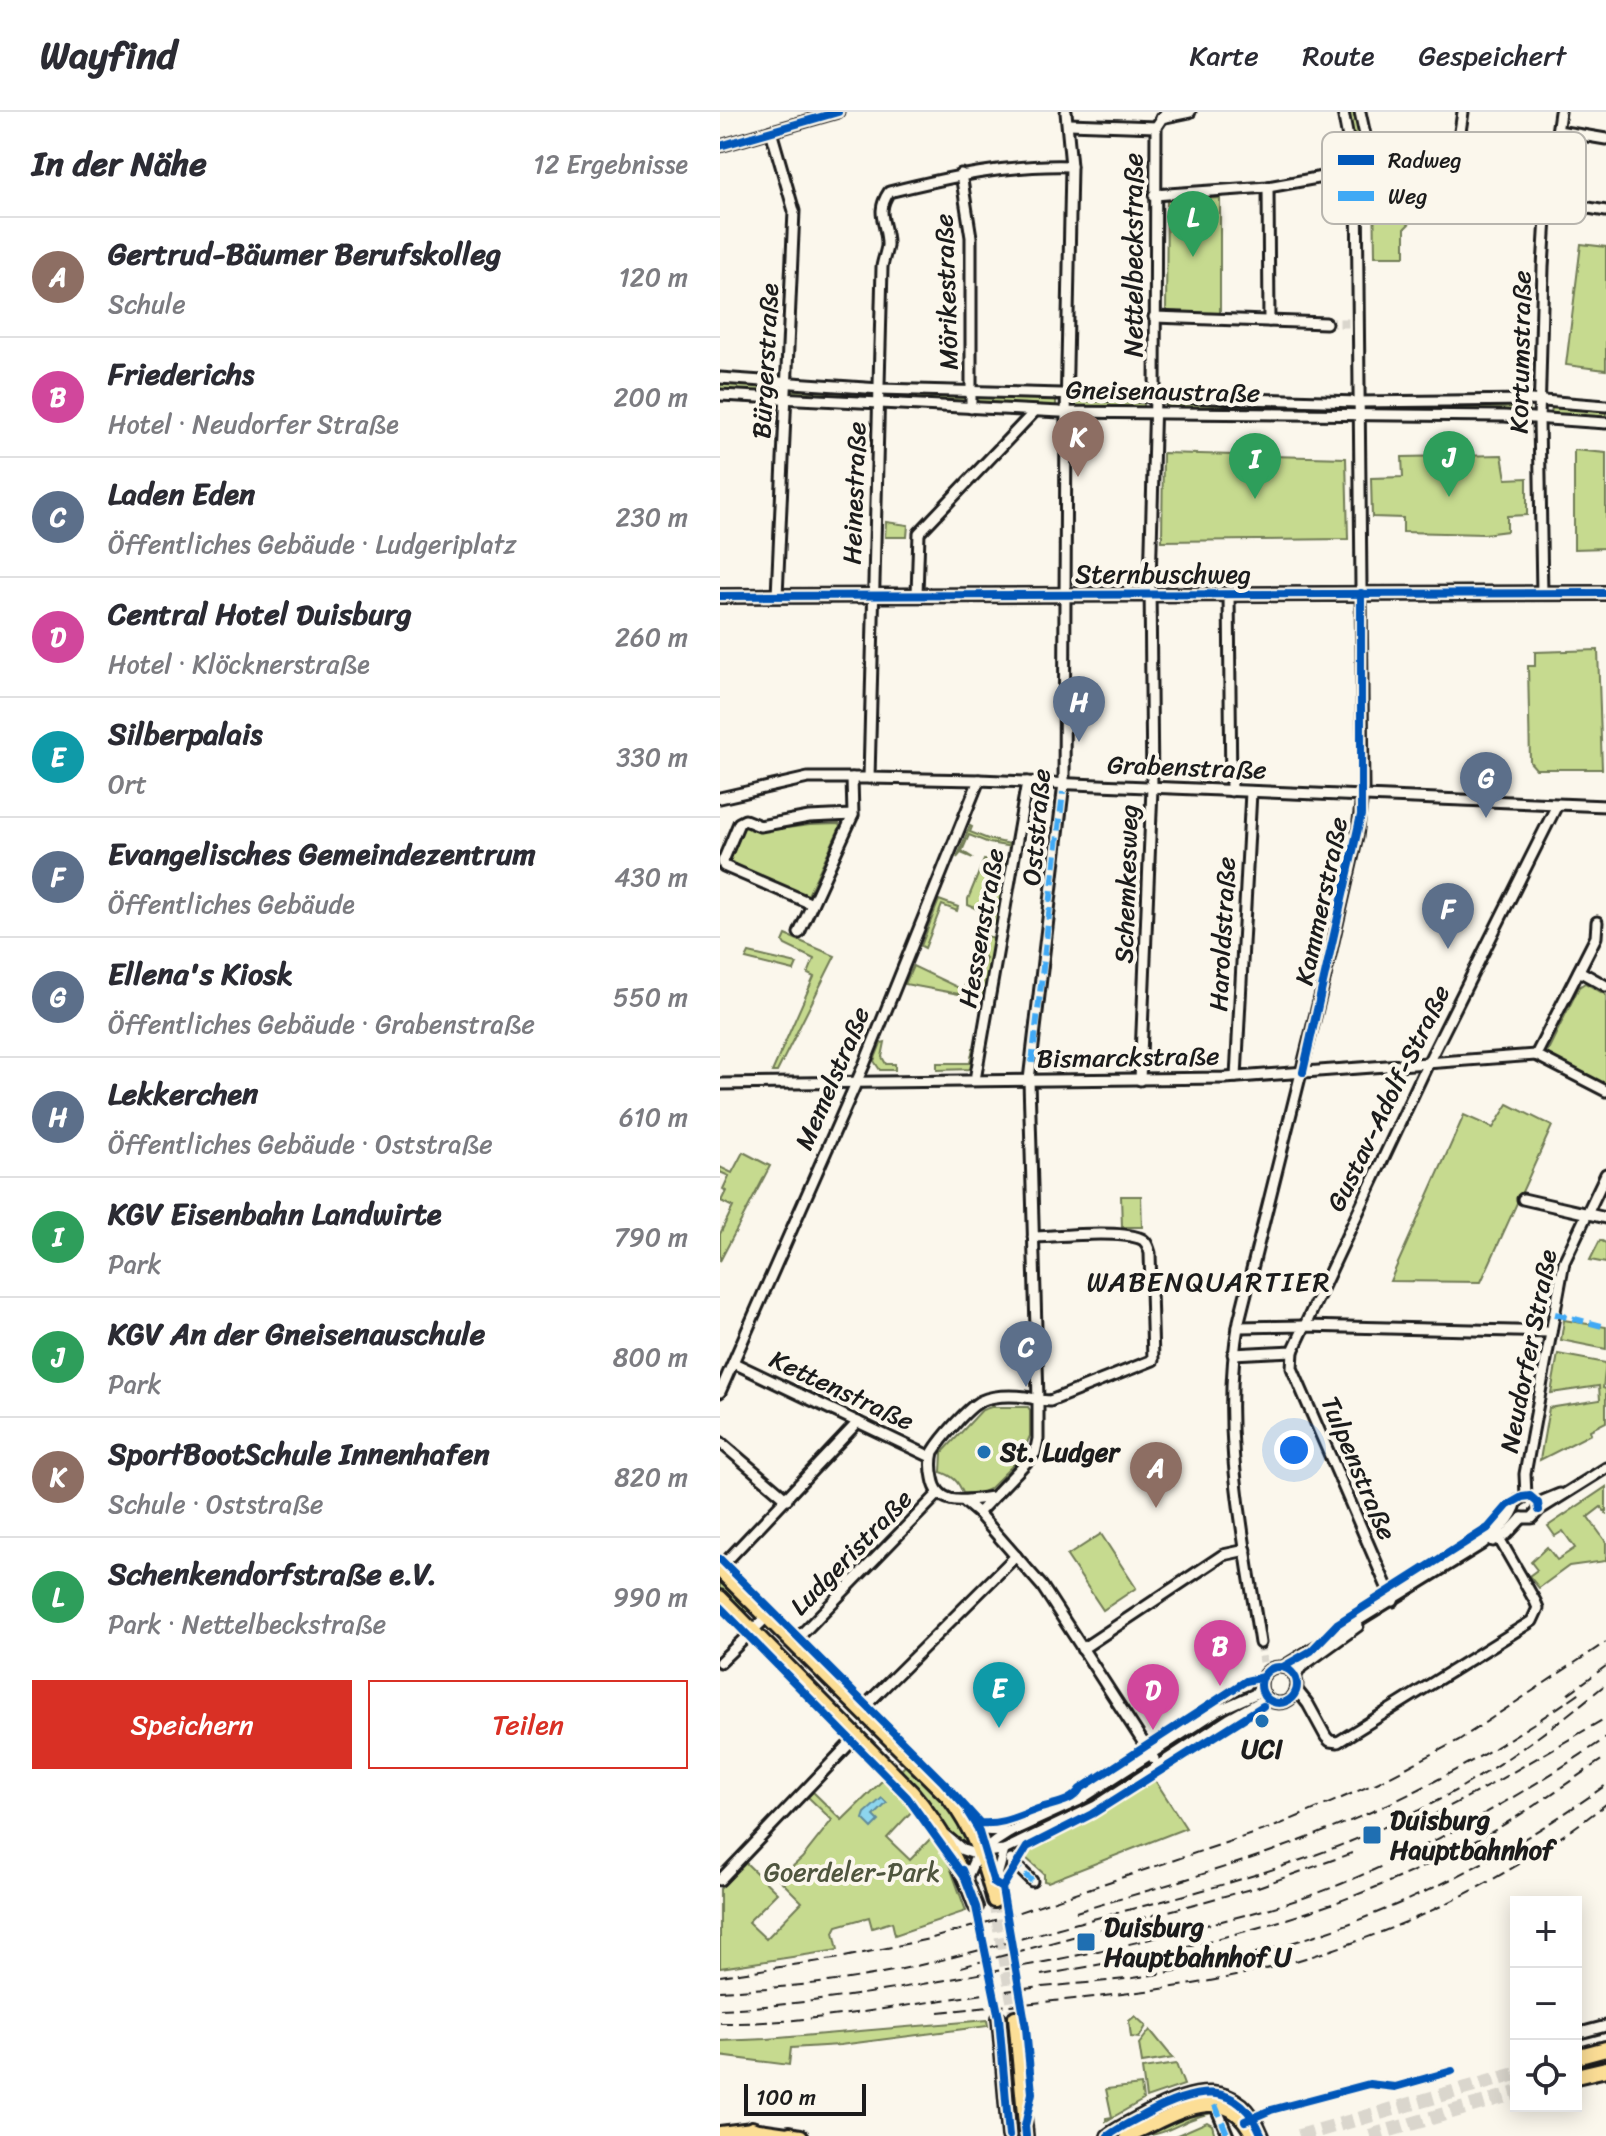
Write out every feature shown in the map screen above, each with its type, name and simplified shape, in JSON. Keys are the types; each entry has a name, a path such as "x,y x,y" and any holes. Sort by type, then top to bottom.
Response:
{"highway":[{"path":"1582,2055 1606,2049"},
{"path":"1582,2075 1606,2069"}],"main road":[{"name":"Sternbuschweg","path":"720,596 1606,593"},
{"path":"720,1570 948,1797 971,1829 994,1901"},
{"path":"720,1597 912,1792 945,1835 976,1907"},
{"path":"839,1718 851,1717 862,1709"},
{"path":"1015,2017 1026,2136"},
{"path":"999,2018 1009,2136"},
{"path":"1108,2136 1169,2102 1220,2093 1241,2104 1262,2136"},
{"path":"1127,2136 1198,2099 1249,2119 1253,2136"},
{"path":"720,2133 793,2135"}],"street":[{"path":"720,146 838,112"},
{"name":"Oststraße","path":"1038,1400 1029,1080 1063,788 1071,166 1066,112"},
{"path":"1069,124 1161,119 1190,112"},
{"name":"Kammerstraße","path":"1343,112 1347,132"},
{"path":"1360,112 1364,132"},
{"path":"1460,132 1463,112"},
{"name":"Kortumstraße","path":"1558,131 1560,112"},
{"name":"Nettelbeckstraße","path":"1150,594 1155,397 1154,195 1161,119"},
{"name":"Bürgerstraße","path":"771,131 794,211 777,596"},
{"path":"1558,131 1564,132"},
{"path":"1586,136 1606,139"},
{"path":"961,174 1071,166"},
{"name":"Heinestraße","path":"869,778 882,267 887,247 881,211 889,192 961,174"},
{"name":"Mörikestraße","path":"961,174 971,237 971,408"},
{"path":"1154,195 1268,187 1322,177"},
{"path":"1268,187 1269,321"},
{"path":"1586,208 1606,211"},
{"name":"Kammerstraße","path":"1260,1643 1232,1457 1233,1354 1303,1072 1357,837 1362,797 1357,224"},
{"name":"Kortumstraße","path":"1542,594 1539,420 1546,224"},
{"path":"1154,317 1326,323"},
{"name":"Gneisenaustraße","path":"720,378 880,389 1359,402 1540,401 1606,406"},
{"name":"Gneisenaustraße","path":"720,395 1066,412 1504,416 1606,423"},
{"path":"917,594 919,533 1035,411"},
{"name":"Schemkesweg","path":"1140,1080 1152,788 1150,594"},
{"path":"1229,594 1231,791"},
{"name":"Grabenstraße","path":"720,798 808,778 869,778 1027,782 1063,788 1295,792 1606,806"},
{"path":"799,933 853,815 852,778"},
{"name":"Memelstraße","path":"720,1392 856,1082 979,780"},
{"name":"Hessenstraße","path":"975,1080 1027,782"},
{"name":"Haroldstraße","path":"1236,1077 1251,792"},
{"name":"Gustav-Adolf-Straße","path":"1293,1351 1428,1063 1557,805"},
{"path":"812,904 724,866 723,861 739,823 745,820 760,826 809,817 853,815"},
{"path":"1597,922 1596,937 1536,1055 1606,1091"},
{"path":"1579,971 1606,986"},
{"name":"Bismarckstraße","path":"720,1084 1236,1077 1536,1055"},
{"name":"Neudorfer Straße","path":"1526,1496 1525,1474 1564,1262 1606,1174"},
{"path":"1523,1199 1606,1218"},
{"path":"993,1497 953,1501 939,1493 933,1478 931,1457 936,1447 974,1406 983,1400 1030,1397 1050,1401 1153,1360 1150,1253 1147,1243 1140,1238 1120,1235 1033,1237"},
{"path":"1238,1327 1551,1332"},
{"path":"1233,1354 1293,1351"},
{"name":"Tulpenstraße","path":"1293,1351 1292,1368 1393,1601"},
{"name":"Kettenstraße","path":"734,1363 931,1457"},
{"path":"978,1513 1035,1453 1038,1400"},
{"path":"720,1570 858,1422"},
{"path":"720,1442 787,1499"},
{"path":"1518,1514 1532,1518 1538,1507 1606,1468"},
{"name":"Ludgeristraße","path":"794,1642 939,1493"},
{"path":"966,1879 972,1862 1010,1832 1067,1808 1217,1711 1255,1694 1266,1666 1283,1667 1498,1536 1518,1514 1517,1501 1526,1496 1533,1497 1538,1507"},
{"path":"965,1502 1042,1586 1158,1766"},
{"path":"1373,1614 1301,1667 1295,1677 1296,1689 1330,1741 1338,1742 1532,1621 1538,1608 1498,1536"},
{"path":"1082,1649 1223,1555 1246,1550"},
{"path":"862,1709 1016,1556"},
{"path":"720,1662 768,1616"},
{"path":"1283,1667 1295,1677"},
{"path":"1261,1685 1267,1698 1276,1703 1287,1701 1299,1705 1313,1716"},
{"path":"1287,1701 1296,1689"},
{"path":"945,1835 963,1850 981,1853 1004,1850 1072,1819 1267,1698"},
{"path":"720,1880 857,1736"},
{"path":"971,1829 1010,1832"},
{"path":"994,1901 1004,1850"},
{"path":"1011,1860 1032,1881"},
{"path":"1582,2032 1606,2026"},
{"path":"1215,2105 1218,2120 1228,2136"}],"green space":[{"path":"1346,112 1355,112 1360,132 1350,132"},
{"path":"1220,198 1220,314 1166,313 1167,200"},
{"path":"1375,224 1409,224 1405,228 1405,256 1375,256"},
{"path":"1581,244 1606,247 1606,370 1566,365"},
{"path":"720,382 778,387 778,396 720,391"},
{"path":"792,387 872,391 872,401 792,397"},
{"path":"888,393 968,395 967,404 887,401"},
{"path":"975,395 1056,397 1056,409 974,405"},
{"path":"1076,398 1144,399 1144,410 1076,409"},
{"path":"1165,400 1347,405 1347,411 1165,411"},
{"path":"1529,404 1528,415 1370,411 1370,405"},
{"path":"1552,405 1606,409 1606,420 1551,417"},
{"path":"1574,450 1606,453 1606,548 1574,549"},
{"path":"1163,453 1346,458 1348,539 1162,541"},
{"path":"1502,455 1506,479 1527,478 1527,515 1507,516 1507,531 1484,534 1403,532 1403,518 1372,517 1371,478 1403,477 1402,457"},
{"path":"886,522 908,525 907,537 885,537"},
{"path":"1598,650 1602,769 1536,769 1530,762 1528,666 1535,666 1535,652"},
{"path":"745,824 764,831 839,824 807,897 729,862"},
{"path":"970,826 970,832 988,839 1010,844 1013,838 1012,847 969,835 962,851 973,858 961,853 957,858"},
{"path":"1010,859 998,925 983,922 985,916 982,911 968,905 968,899 984,860 1007,865"},
{"path":"939,900 958,907 957,911 942,905 925,948 921,946"},
{"path":"786,935 835,956 777,1072 772,1072 814,977 808,974 814,959 785,945"},
{"path":"985,936 996,938 986,999 905,984 913,966 963,990 968,977 977,980 986,958 978,954"},
{"path":"749,953 797,964 794,971 746,959"},
{"path":"1585,983 1606,995 1606,1086 1551,1058 1547,1052 1579,987"},
{"path":"885,1042 882,1057 886,1064 895,1064 895,1070 880,1070 874,1061 881,1043"},
{"path":"973,1048 977,1048 972,1069 937,1070 937,1063 970,1063"},
{"path":"1508,1104 1552,1126 1481,1282 1390,1281 1464,1115 1493,1128"},
{"path":"743,1152 770,1166 720,1261 720,1234 733,1207 721,1201 729,1176 720,1172 720,1167 732,1173"},
{"path":"1121,1196 1141,1196 1142,1227 1122,1227"},
{"path":"1600,1240 1606,1243 1606,1263 1590,1260"},
{"path":"1564,1320 1606,1327 1606,1349 1561,1340"},
{"path":"1558,1354 1606,1363 1603,1388 1606,1389 1606,1422 1590,1430 1591,1434 1540,1460 1549,1408 1600,1400 1599,1386 1551,1393"},
{"path":"991,1407 1028,1407 1030,1436 1021,1457 989,1489 981,1493 963,1493 955,1480 941,1472 942,1453 982,1410"},
{"path":"1606,1487 1606,1513 1601,1507 1588,1517 1606,1542 1606,1561 1569,1566 1539,1588 1529,1576 1537,1570 1531,1562 1547,1547 1557,1560 1575,1548 1563,1531 1555,1536 1548,1526"},
{"path":"1101,1534 1136,1588 1103,1610 1067,1556"},
{"path":"720,1576 752,1607 743,1616 720,1592"},
{"path":"866,1737 900,1771 907,1764 946,1802 962,1825 966,1847 955,1838 925,1797"},
{"path":"1153,1777 1186,1828 1044,1881 1044,1874 1027,1859 1024,1852 1027,1849 1097,1813"},
{"name":"Goerdeler-Park","path":"885,1778 914,1809 887,1838 910,1860 933,1836 950,1867 966,1911 895,1935 892,1922 872,1928 869,1917 837,1926 834,1932 838,1950 720,1968 720,1889 746,1863 777,1893 748,1922 766,1939 802,1902 779,1879 802,1858 832,1820 808,1797 813,1792 842,1820"},
{"path":"1135,2016 1146,2026 1139,2038 1131,2037 1129,2021"},
{"path":"987,2020 988,2026 840,2045 791,2048 789,2065 720,2056 720,2041"},
{"path":"1150,2030 1173,2058 1142,2063 1139,2044"},
{"path":"1176,2064 1184,2085 1146,2098 1142,2069"},
{"path":"1141,2085 1143,2100 1106,2121 1106,2118 1112,2117 1106,2089"},
{"path":"1212,2111 1160,2133 1141,2136 1193,2113"},
{"path":"1207,2122 1212,2125 1215,2136 1175,2136"}],"water":[{"path":"882,1798 887,1803 874,1816 879,1821 872,1828 863,1819 865,1813"}],"tunnel":[{"path":"1326,323 1358,323"},
{"path":"1260,1643 1263,1662"},
{"path":"994,1901 1015,2017"},
{"path":"976,1907 999,2018"},
{"path":"1299,2136 1510,2076"},
{"path":"1370,2136 1510,2095"}],"railway":[{"path":"720,1976 840,1958 929,1939 1276,1826 1379,1782 1459,1740 1606,1642"},
{"path":"1568,1694 1606,1666"},
{"path":"720,1991 842,1980 930,1963 1278,1868 1360,1838 1481,1776 1606,1684"},
{"path":"1076,1912 1233,1865 1359,1817 1458,1769 1582,1691"},
{"path":"1418,1823 1606,1718"},
{"path":"720,2009 852,1996 1042,1963 1294,1901 1376,1869 1444,1836 1510,1799 1606,1738"},
{"path":"1041,1975 1211,1940 1320,1908 1373,1888 1479,1839 1606,1757"},
{"path":"720,2023 787,2021 1159,1974 1281,1946 1394,1906 1448,1881 1553,1821 1606,1785"},
{"path":"939,2012 1161,1989 1249,1973 1304,1959 1411,1920 1462,1896 1560,1838 1606,1804"},
{"path":"961,1967 1258,1887 1352,1853"}],"marked path":[{"path":"1032,1063 1063,792"},
{"path":"1555,1314 1606,1327"},
{"path":"1012,1862 1032,1881"},
{"path":"1215,2105 1228,2136"}],"cycle path":[{"path":"720,146 838,112"},
{"path":"1303,1072 1361,815 1361,593"},
{"path":"720,596 1606,593"},
{"path":"1283,1667 1311,1651 1337,1624 1488,1528 1508,1505 1530,1496 1538,1503 1539,1510"},
{"path":"720,1559 943,1782 980,1823 1004,1821 1067,1800 1246,1681 1263,1677"},
{"path":"720,1607 907,1797 966,1879"},
{"path":"1279,1667 1292,1672 1297,1685 1292,1698 1279,1703 1266,1698 1261,1685 1266,1672 1279,1667"},
{"path":"1002,1888 1027,1847 1092,1814 1263,1706"},
{"path":"968,1813 978,1829 994,1883 1002,1888 1026,2028 1032,2093 1026,2136"},
{"path":"962,1870 976,1907 999,2018 1009,2136"},
{"path":"1245,2121 1271,2110 1369,2084 1395,2087 1452,2071"},
{"path":"1108,2136 1180,2099 1212,2094 1227,2096 1240,2104 1252,2117 1262,2136"}],"place":[{"name":"Schenkendorfstraße e.V.","path":"1193,257"},
{"name":"SportBootSchule Innenhafen","path":"1078,477"},
{"name":"KGV An der Gneisenauschule","path":"1449,497"},
{"name":"KGV Eisenbahn Landwirte","path":"1255,499"},
{"name":"Lekkerchen","path":"1079,742"},
{"name":"Ellena's Kiosk","path":"1486,818"},
{"name":"Evangelisches Gemeindezentrum","path":"1448,949"},
{"name":"Laden Eden","path":"1026,1387"},
{"name":"St. Ludger","path":"984,1452"},
{"name":"Gertrud-Bäumer Berufskolleg","path":"1156,1508"},
{"name":"Friederichs","path":"1220,1686"},
{"name":"UCI","path":"1262,1721"},
{"name":"Silberpalais","path":"999,1728"},
{"name":"Central Hotel Duisburg","path":"1153,1730"},
{"name":"Duisburg Hauptbahnhof","path":"1372,1835"},
{"name":"Duisburg Hauptbahnhof U","path":"1086,1942"}],"district":[{"name":"WABENQUARTIER","path":"1209,1281"}]}
